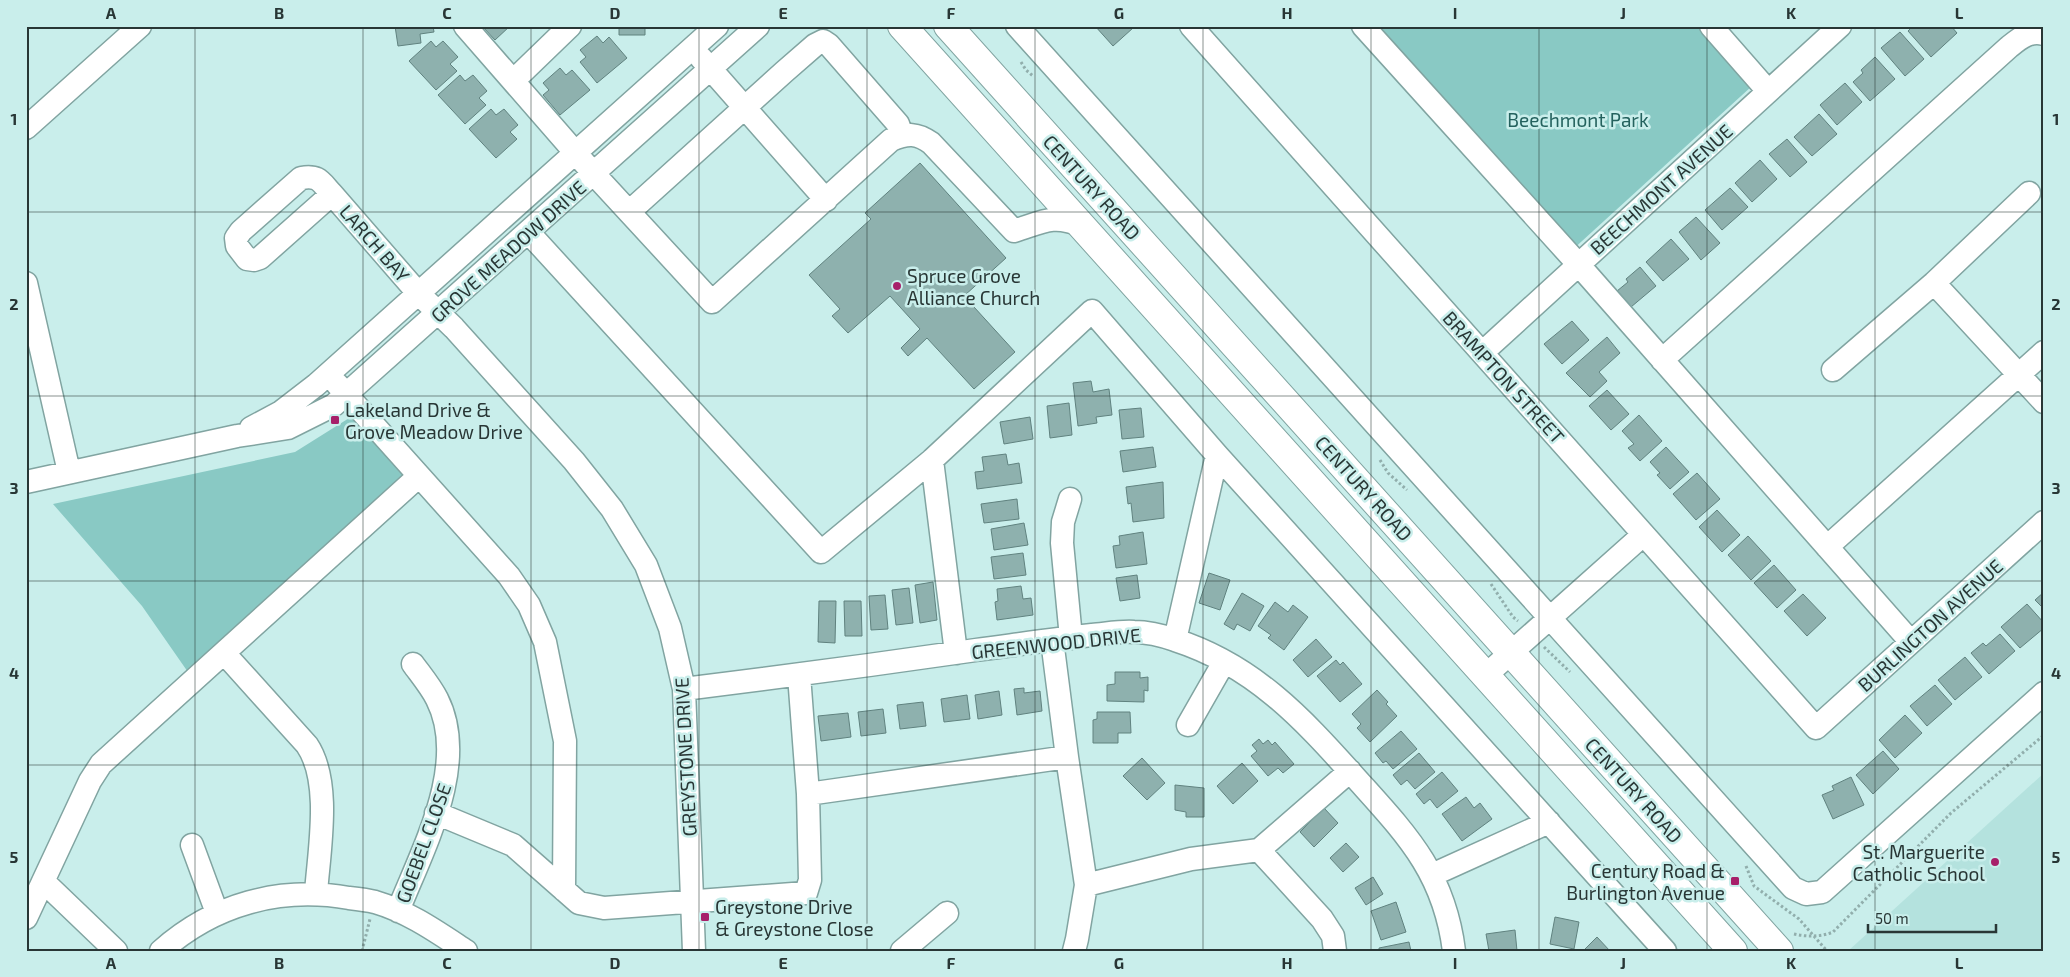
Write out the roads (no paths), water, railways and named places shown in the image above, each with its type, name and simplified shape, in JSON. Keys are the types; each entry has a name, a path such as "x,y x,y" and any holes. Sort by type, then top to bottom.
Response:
{"main road":[{"name":"CENTURY ROAD","path":"902,26 1733,951"},
{"name":"CENTURY ROAD","path":"948,26 1510,653 1783,942"}],"street":[{"path":"26,128 140,26"},
{"path":"465,26 594,174 712,302 891,140 902,135 913,134 931,144 1014,231 1053,219 1065,219 1081,225"},
{"path":"513,81 570,26"},
{"name":"GROVE MEADOW DRIVE","path":"237,436 281,412 328,374 717,26"},
{"path":"1017,26 1793,888 1806,894 1822,892 2044,693"},
{"name":"BRAMPTON STREET","path":"1191,26 1816,728"},
{"path":"1362,26 1578,264 1911,642"},
{"path":"1711,26 1768,91"},
{"name":"BEECHMONT AVENUE","path":"1482,352 1840,26"},
{"name":"GROVE MEADOW DRIVE","path":"26,482 237,436 288,428 334,406 711,69 748,29"},
{"path":"1662,360 2009,47 2023,36 2038,32 2044,34"},
{"path":"629,212 744,107 815,45 823,41 829,45 898,124 902,135"},
{"path":"692,48 826,200"},
{"name":"LARCH BAY","path":"332,194 418,293 439,313"},
{"path":"1834,370 1934,283 2029,194"},
{"path":"529,233 822,552 932,460 1092,311 1217,455 1665,951"},
{"path":"1934,283 2044,402"},
{"path":"26,284 69,472"},
{"name":"GREYSTONE DRIVE","path":"439,313 574,461 612,509 646,565 670,628 684,690 694,951"},
{"path":"1827,547 2044,352"},
{"path":"328,374 509,576 529,604 545,642 565,741 564,890"},
{"path":"1175,640 1217,455"},
{"path":"932,460 956,653"},
{"path":"26,918 90,781 101,764 420,476"},
{"path":"1070,499 1063,522 1062,639 1067,757 1086,885 1078,938 1074,951"},
{"name":"BURLINGTON AVENUE","path":"1816,728 2044,522"},
{"path":"1486,675 1643,535"},
{"name":"GREENWOOD DRIVE","path":"684,690 1131,631 1175,640 1200,649 1224,662 1262,684 1280,699 1406,834 1432,875 1452,930 1454,951"},
{"path":"224,653 314,754 321,782 322,808 316,893"},
{"path":"1188,725 1224,662"},
{"name":"GOEBEL CLOSE","path":"398,911 436,813 447,775 449,751 446,723 437,698 413,664"},
{"path":"436,813 513,845 579,903 604,908 806,893 810,880 808,794 799,675"},
{"path":"808,794 1067,757"},
{"path":"1086,885 1191,859 1259,850 1350,772"},
{"path":"1432,875 1549,822"},
{"path":"192,845 217,913"},
{"path":"1259,850 1322,919 1333,936 1335,951"},
{"path":"44,882 116,951"},
{"path":"161,951 193,927 217,913 252,900 316,893 374,902 398,911 424,923 466,951"},
{"path":"902,951 947,914"}],"place":[{"name":"Spruce Grove Alliance Church","path":"897,286"},
{"name":"Lakeland Drive & Grove Meadow Drive","path":"335,420"},
{"name":"St. Marguerite Catholic School","path":"1995,862"},
{"name":"Century Road & Burlington Avenue","path":"1735,881"},
{"name":"Greystone Drive & Greystone Close","path":"705,917"}],"park label":[{"name":"Beechmont Park","path":"1578,119"}]}
